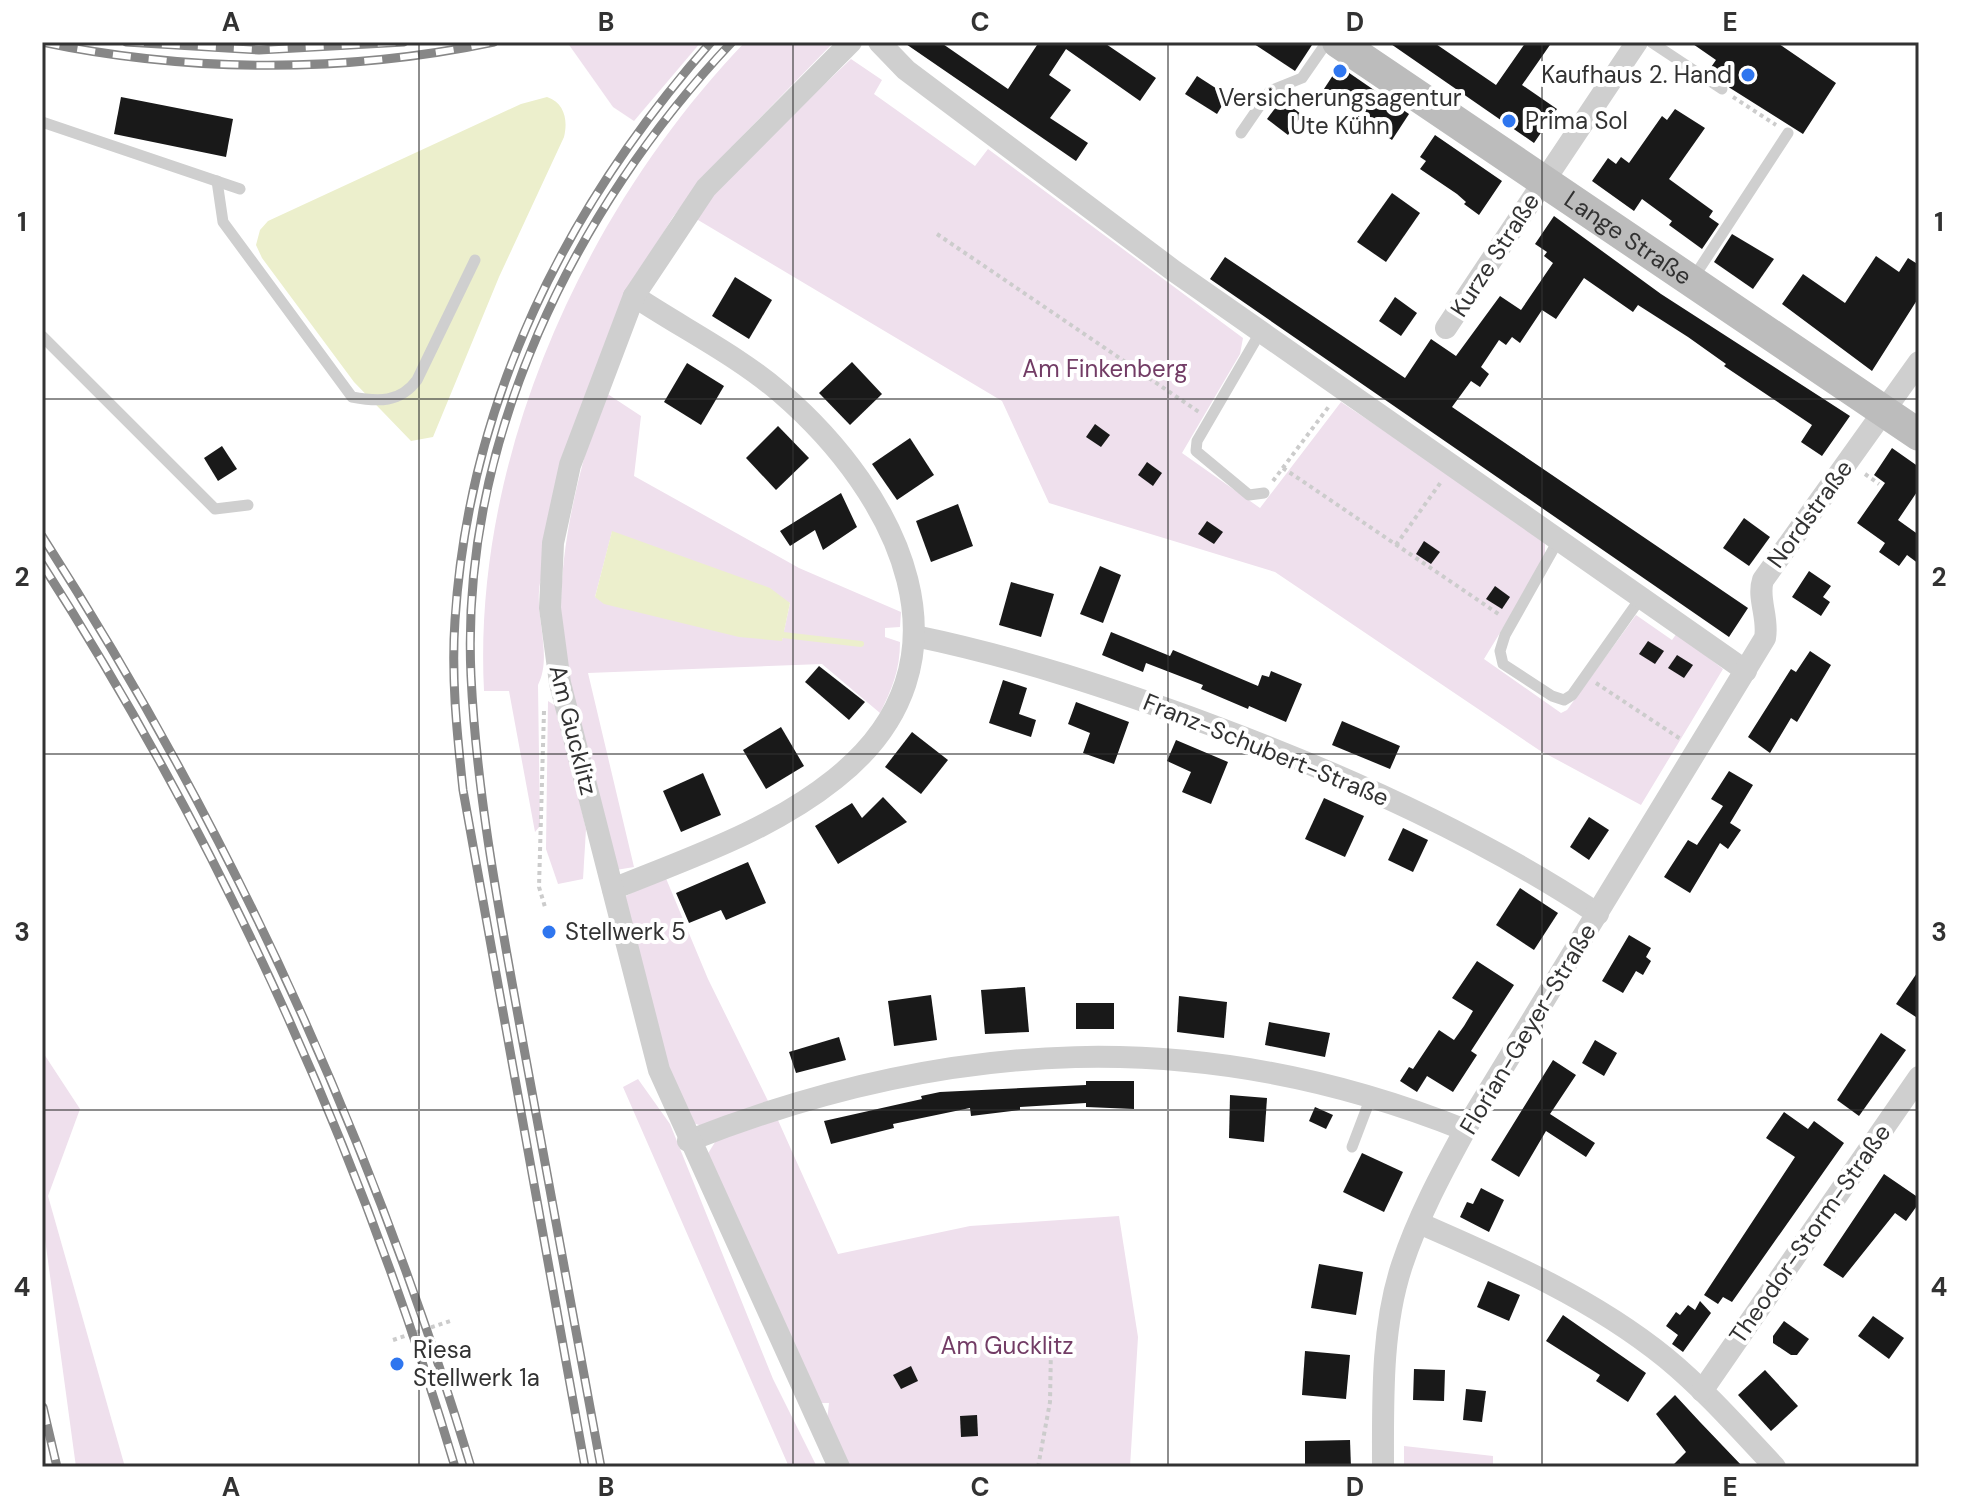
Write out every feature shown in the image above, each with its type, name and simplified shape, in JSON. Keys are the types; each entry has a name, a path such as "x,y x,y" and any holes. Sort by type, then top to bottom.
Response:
{"street":[{"name":"Am Gucklitz","path":"839,1467 688,1141 655,1059 560,683 550,608 559,508 570,465 634,296 706,188 851,42"},
{"path":"879,42 906,70 1174,271 1560,538 1746,671"},
{"name":"Lange Straße","path":"1338,42 1919,435"},
{"name":"Kurze Straße","path":"1446,328 1637,42"},
{"path":"613,889 740,837 800,806 837,778 879,734 899,705 910,677 915,636 894,541 858,474 801,411 771,384 634,296"},
{"name":"Nordstraße","path":"1768,624 1761,593 1763,580 1919,362"},
{"name":"Florian-Geyer-Straße","path":"1383,1467 1384,1382 1390,1319 1402,1267 1419,1223 1465,1130 1746,671 1765,638 1768,624"},
{"name":"Franz-Schubert-Straße","path":"915,636 1090,681 1256,741 1431,819 1598,914"},
{"path":"688,1141 784,1104 906,1075 1013,1060 1123,1056 1181,1060 1291,1076 1371,1097 1465,1130"},
{"name":"Theodor-Storm-Straße","path":"1702,1391 1919,1077"},
{"path":"1419,1223 1577,1296 1657,1351 1702,1391 1775,1467"}],"lane":[{"path":"1241,133 1270,91 1302,78 1327,42"},
{"path":"1651,42 1722,89"},
{"path":"42,122 240,189"},
{"path":"1691,281 1788,133"},
{"path":"217,181 223,222 352,397 376,401 407,394 417,380 475,260"},
{"path":"1261,331 1197,441 1196,451 1249,495 1264,493"},
{"path":"42,336 215,509 248,505"},
{"path":"1560,538 1511,623 1500,651 1503,664 1552,696 1564,700 1572,695 1642,596"},
{"path":"1352,1147 1371,1097"}],"path":[{"path":"1722,89 1788,133"},
{"path":"937,234 1211,420"},
{"path":"1264,493 1343,387"},
{"path":"1396,545 1453,464"},
{"path":"1283,468 1511,623"},
{"path":"1584,675 1697,750"},
{"path":"545,907 539,887 544,705 548,689 560,683"},
{"path":"393,1340 450,1321"},
{"path":"1038,1467 1050,1402 1051,1348"}],"green space":[{"path":"567,42 701,42 634,121 613,107"},
{"path":"745,42 834,42 713,166 673,217 641,269 540,583 544,661 538,685 540,826 535,832 509,691 484,691 485,603 497,514 519,427 550,341 589,259 635,181 687,108"},
{"name":"Am Finkenberg","path":"851,59 882,80 874,94 975,166 988,149 1243,338 1240,354 1182,453 1260,508 1341,402 1545,538 1545,559 1484,659 1561,713 1567,710 1636,615 1672,640 1677,633 1723,669 1641,805 1539,750 1275,572 1049,503 1002,401 693,217 733,171"},
{"path":"603,391 641,416 634,476 799,568 901,612 900,627 885,628 885,637 900,642 900,652 894,679 880,713 822,664 588,673 634,867 616,870 563,653 561,618 570,520","holes":["612,532 790,603 782,640 595,597"]},
{"path":"548,701 557,707 586,829 583,879 558,884 546,849"},
{"path":"665,876 708,979 768,1101 702,1126 690,1122 663,1051 624,897"},
{"path":"42,1051 80,1109 48,1196 125,1467 76,1467 42,1217"},
{"path":"638,1079 670,1124 773,1379 817,1467 789,1467 623,1087"},
{"name":"Am Gucklitz","path":"777,1118 838,1254 970,1226 1119,1216 1138,1337 1130,1467 849,1467 827,1420 829,1403 818,1403 707,1155 717,1139"},
{"path":"1404,1446 1493,1456 1493,1467 1404,1467"}],"shaded area":[{"path":"547,97 558,104 564,113 564,137 499,277 433,437 411,441 354,382 262,258 256,245 260,230 268,221 521,104"},
{"path":"612,531 770,588 790,603 782,641 739,637 604,604 595,597"}],"building":[{"path":"903,42 940,42 1008,89 1039,42 1103,42 1156,78 1140,101 1066,49 1049,75 1071,90 1050,118 1088,143 1076,161"},
{"path":"1251,42 1314,42 1295,71"},
{"path":"1388,42 1433,42 1496,85 1526,42 1552,42 1522,85 1557,109 1534,143"},
{"path":"1690,42 1776,42 1836,83 1803,134 1730,88 1709,70 1716,60"},
{"path":"1339,66 1409,114 1392,140 1322,92"},
{"path":"1197,76 1228,96 1217,114 1185,94"},
{"path":"121,97 233,119 226,157 114,134"},
{"path":"1282,99 1302,115 1288,135 1267,119"},
{"path":"1675,109 1705,128 1669,179 1713,211 1709,217 1719,224 1702,249 1669,225 1672,221 1642,199 1634,211 1592,181 1608,158 1616,164 1621,157 1629,163 1662,116 1667,120"},
{"path":"1435,135 1502,181 1479,215 1464,204 1466,202 1457,194 1420,169 1426,161 1420,157"},
{"path":"1392,193 1420,213 1386,262 1357,242"},
{"path":"1554,216 1661,294 1850,416 1822,456 1801,442 1812,425 1724,366 1726,364 1688,337 1638,305 1633,312 1584,278 1556,319 1542,310 1520,343 1512,337 1506,345 1499,340 1481,367 1489,374 1480,387 1471,381 1452,407 1748,608 1729,637 1210,279 1225,257 1405,378 1431,339 1456,356 1500,296 1521,310 1553,263 1544,256 1547,252 1535,244"},
{"path":"1732,234 1774,259 1753,289 1714,262"},
{"path":"1876,256 1899,272 1908,258 1919,265 1919,297 1872,371 1782,304 1803,274 1845,303"},
{"path":"735,277 772,300 749,339 712,316"},
{"path":"1395,297 1417,313 1401,336 1379,321"},
{"path":"852,362 882,394 850,425 819,393"},
{"path":"687,363 724,386 701,425 664,402"},
{"path":"1095,424 1110,435 1101,447 1086,437"},
{"path":"778,426 809,458 776,490 746,458"},
{"path":"910,438 934,475 897,500 872,464"},
{"path":"222,446 237,469 218,481 204,458"},
{"path":"1892,448 1919,467 1919,489 1898,520 1919,535 1919,564 1907,555 1899,566 1879,552 1885,543 1857,523 1885,483 1874,475"},
{"path":"1147,462 1162,473 1153,486 1138,475"},
{"path":"841,493 857,527 823,550 815,530 790,546 780,531"},
{"path":"958,504 973,546 931,562 916,521"},
{"path":"1744,518 1770,537 1749,566 1723,548"},
{"path":"1207,521 1223,532 1214,544 1198,534"},
{"path":"1424,541 1440,552 1431,564 1416,554"},
{"path":"1100,566 1121,575 1103,623 1080,614"},
{"path":"1809,571 1831,586 1823,597 1830,602 1821,616 1792,597"},
{"path":"1011,582 1054,594 1041,637 999,625"},
{"path":"1495,586 1510,597 1502,609 1486,599"},
{"path":"1111,632 1170,656 1173,650 1258,686 1262,675 1269,677 1271,671 1302,684 1286,722 1249,706 1248,709 1201,689 1203,685 1146,663 1143,672 1102,655"},
{"path":"1648,641 1664,651 1655,664 1639,654"},
{"path":"1810,651 1831,665 1797,722 1791,718 1770,753 1748,737 1791,669 1796,672"},
{"path":"1677,655 1693,665 1684,678 1668,668"},
{"path":"819,666 865,702 849,720 805,682"},
{"path":"1003,680 1027,688 1019,714 1036,720 1031,737 989,723"},
{"path":"1076,702 1129,722 1114,764 1083,753 1090,733 1068,724"},
{"path":"1342,721 1400,746 1390,769 1332,745"},
{"path":"781,727 804,766 766,789 743,750"},
{"path":"912,732 948,760 921,794 885,767"},
{"path":"1176,740 1228,762 1211,804 1182,792 1191,772 1167,761"},
{"path":"1729,771 1753,785 1730,823 1741,830 1728,849 1720,843 1690,893 1664,877 1688,840 1697,845 1723,806 1711,799"},
{"path":"703,773 721,815 681,832 663,791"},
{"path":"883,797 907,822 838,864 815,826 852,803 862,818"},
{"path":"1324,798 1364,816 1345,857 1305,839"},
{"path":"1589,817 1609,830 1589,860 1570,847"},
{"path":"1403,828 1428,840 1413,872 1388,860"},
{"path":"748,862 766,903 726,920 721,910 689,923 676,893"},
{"path":"1520,888 1558,913 1534,950 1496,925"},
{"path":"1629,935 1651,948 1646,957 1651,961 1643,975 1636,971 1623,993 1602,981"},
{"path":"1477,961 1514,985 1471,1051 1477,1055 1453,1092 1427,1076 1417,1092 1400,1081 1409,1067 1413,1069 1439,1030 1454,1040 1464,1026 1473,1011 1452,998"},
{"path":"1919,970 1919,1019 1896,1004"},
{"path":"1025,987 1029,1032 985,1034 981,990"},
{"path":"931,995 937,1040 894,1046 888,1001"},
{"path":"1179,996 1227,1002 1224,1038 1177,1032"},
{"path":"1076,1003 1114,1003 1114,1029 1076,1029"},
{"path":"1269,1022 1330,1033 1325,1057 1265,1045"},
{"path":"1881,1033 1906,1050 1859,1116 1837,1100"},
{"path":"839,1037 846,1060 796,1073 789,1052"},
{"path":"1595,1040 1617,1053 1604,1076 1582,1063"},
{"path":"1553,1060 1576,1075 1550,1114 1595,1143 1586,1157 1546,1131 1519,1177 1491,1160"},
{"path":"1086,1081 1134,1081 1134,1109 1086,1107 1086,1103 1020,1107 1020,1110 971,1116 970,1108 893,1124 894,1128 831,1144 824,1121 922,1099 921,1096 940,1092 1086,1085"},
{"path":"1230,1095 1267,1098 1264,1142 1229,1138"},
{"path":"1315,1107 1333,1115 1326,1129 1309,1121"},
{"path":"1784,1112 1808,1129 1814,1121 1844,1143 1732,1302 1723,1297 1718,1304 1704,1295 1795,1157 1766,1138"},
{"path":"1362,1153 1403,1172 1384,1212 1343,1192"},
{"path":"1884,1174 1919,1198 1919,1203 1906,1221 1895,1213 1843,1278 1823,1265"},
{"path":"1481,1188 1504,1200 1489,1232 1460,1217 1467,1202 1473,1204"},
{"path":"1319,1264 1363,1272 1356,1315 1311,1308"},
{"path":"1488,1281 1520,1295 1509,1321 1477,1307"},
{"path":"1700,1301 1711,1313 1683,1352 1672,1344 1678,1335 1666,1326 1676,1312 1680,1315 1688,1305 1695,1310"},
{"path":"1563,1315 1646,1373 1628,1402 1596,1381 1600,1375 1546,1341"},
{"path":"1873,1316 1904,1338 1889,1359 1858,1336"},
{"path":"1784,1321 1809,1339 1797,1355 1791,1355 1773,1343 1773,1336"},
{"path":"1305,1351 1350,1355 1346,1399 1302,1395"},
{"path":"911,1366 918,1381 901,1389 893,1375"},
{"path":"1414,1369 1445,1370 1444,1401 1413,1400"},
{"path":"1765,1370 1798,1406 1771,1431 1738,1395"},
{"path":"1466,1389 1486,1391 1482,1422 1463,1420"},
{"path":"1675,1395 1743,1467 1671,1467 1686,1452 1656,1414"},
{"path":"977,1415 978,1436 961,1437 960,1416"},
{"path":"1350,1440 1351,1467 1305,1467 1305,1441"}],"waterway":[{"path":"783,635 861,644"}],"railway":[{"path":"42,42 154,59 268,65 382,59 494,42"},
{"path":"126,42 259,50 404,42"},
{"path":"585,1467 463,790 454,684 455,620 464,539 481,460 504,383 534,310 570,239 612,170 659,105 711,42"},
{"path":"601,1467 506,952 484,814 471,676 473,588 485,501 507,416 538,334 577,254 623,178 675,108 732,42"},
{"path":"42,536 174,758 234,871 289,986 341,1104 388,1223 432,1344 471,1467"},
{"path":"42,564 108,670 169,779 227,889 280,1001 376,1231 455,1467"},
{"path":"43,1407 57,1467"}],"place":[{"name":"Versicherungsagentur Ute Kühn","path":"1340,71"},
{"name":"Kaufhaus 2. Hand","path":"1748,75"},
{"name":"Prima Sol","path":"1509,121"},
{"name":"Stellwerk 5","path":"549,932"},
{"name":"Riesa Stellwerk 1a","path":"397,1364"}]}
